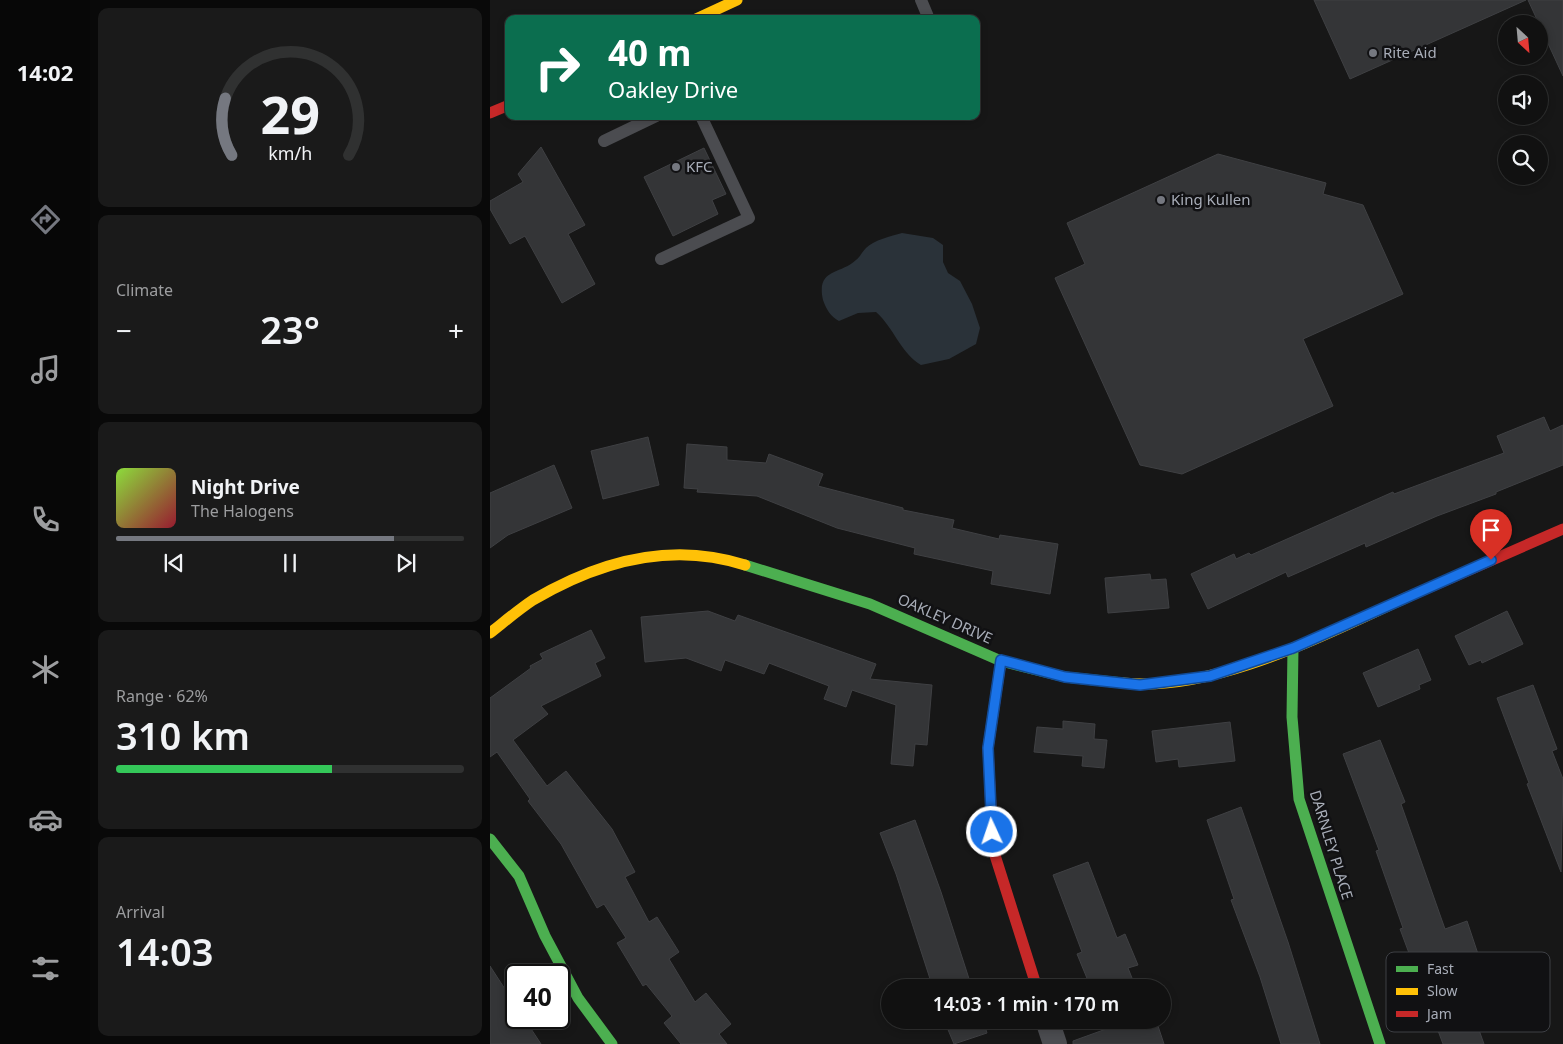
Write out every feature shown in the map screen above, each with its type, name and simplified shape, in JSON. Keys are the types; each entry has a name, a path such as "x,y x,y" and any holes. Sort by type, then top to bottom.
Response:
{"street":[{"path":"705,15 737,0"},
{"name":"OAKLEY DRIVE","path":"490,634 532,601 591,570 657,554 720,557 870,604 1001,660 1065,677 1140,685 1210,676 1293,648 1563,529"},
{"name":"DARNLEY PLACE","path":"1293,648 1292,717 1299,799 1380,1044"},
{"path":"1001,660 988,748 993,849 1034,979"},
{"path":"490,839 519,876 545,936 578,998 612,1044"},
{"path":"1050,1029 1055,1044"}],"lane":[{"path":"921,0 927,15"},
{"path":"604,141 648,120"},
{"path":"661,260 749,218 703,120"}],"shaded area":[{"path":"902,233 933,238 943,245 943,262 948,273 960,281 972,304 980,328 976,344 949,359 921,365 902,347 888,325 876,312 858,313 839,321 831,315 824,303 822,290 826,277 850,265 873,243"}],"building":[{"name":"Rite Aid","path":"1314,0 1526,0 1350,79"},
{"path":"1528,0 1563,0 1563,76 1548,43 1548,15 1535,15"},
{"path":"541,147 585,225 568,234 595,284 562,303 525,236 510,244 490,209 490,201 523,182 518,174"},
{"path":"704,148 726,194 712,200 718,214 673,236 644,177"},
{"path":"1218,154 1326,183 1323,194 1363,205 1403,294 1303,339 1333,406 1182,474 1140,465 1055,278 1085,264 1067,223"},
{"path":"1544,417 1550,431 1563,425 1563,465 1366,547 1365,543 1288,577 1286,572 1208,609 1191,574 1234,554 1236,559 1249,553 1251,555 1393,492 1394,494 1504,453 1497,436"},
{"path":"648,437 659,485 603,499 591,451"},
{"path":"687,444 727,447 727,460 766,463 769,454 823,474 818,486 903,508 903,510 954,520 952,528 999,539 1000,535 1058,544 1050,594 991,584 993,571 914,554 915,548 837,528 757,496 697,492 698,489 684,488"},
{"path":"554,465 572,508 508,535 490,548 490,493"},
{"path":"1150,574 1151,580 1166,579 1169,608 1108,613 1105,578"},
{"path":"708,611 735,621 738,615 876,664 870,679 932,685 927,745 915,744 913,766 891,764 896,705 852,690 846,707 824,699 829,686 769,663 764,674 725,660 721,671 686,658 645,662 641,617"},
{"path":"1507,611 1523,644 1482,663 1481,660 1469,665 1455,636"},
{"path":"591,630 605,658 595,663 601,676 541,706 548,714 513,740 547,786 566,771 612,829 635,872 625,877 649,922 657,917 679,952 669,959 695,1002 706,993 731,1024 719,1034 727,1044 681,1044 664,1023 672,1016 646,984 643,986 617,943 626,938 604,904 597,908 561,844 528,801 530,799 497,752 490,757 490,698 531,668 530,666 543,659 540,654"},
{"path":"1418,649 1431,680 1419,685 1420,689 1378,707 1363,673"},
{"path":"1533,685 1557,749 1552,751 1563,779 1561,872 1527,784 1529,783 1497,698"},
{"path":"1063,721 1095,724 1094,739 1107,740 1104,768 1082,766 1083,756 1034,752 1037,727 1063,729"},
{"path":"1230,722 1235,761 1179,767 1178,759 1156,762 1152,731"},
{"path":"1380,740 1405,802 1401,804 1445,929 1467,921 1477,952 1409,952 1400,929 1403,928 1376,851 1379,850 1343,754"},
{"path":"1241,807 1288,942 1320,1044 1281,1044 1260,977 1231,900 1234,899 1207,820"},
{"path":"915,820 969,979 930,979 896,874 880,833"},
{"path":"1088,862 1117,938 1125,934 1138,965 1128,968 1132,979 1087,979 1077,954 1082,952 1053,875"},
{"path":"490,966 505,989 505,1029 531,1029 541,1044 490,1044"},
{"path":"948,1029 986,1029 987,1033 954,1044"},
{"path":"1106,1029 1159,1029 1164,1044 1073,1044 1073,1041"},
{"path":"1439,1032 1480,1032 1484,1044 1443,1044"}],"traffic: fast":[{"path":"745,565 870,604 1001,661 1065,677 1123,683"},
{"path":"1293,648 1292,717 1299,799 1380,1044"},
{"path":"490,839 519,876 545,936 578,998 612,1044"}],"traffic: slow":[{"path":"705,15 737,0"},
{"path":"490,633 533,600 558,586 610,565 663,555 717,558 745,565"},
{"path":"1123,683 1158,684 1195,679 1232,670 1307,642 1410,596"}],"traffic: jam":[{"path":"490,113 505,107"},
{"path":"1410,596 1563,529"},
{"path":"1001,661 988,748 993,849 1034,979"}],"place":[{"name":"Rite Aid","path":"1373,53"},
{"name":"KFC","path":"676,167"},
{"name":"King Kullen","path":"1161,200"}],"route":[{"path":"992,832 988,748 1001,660 1065,677 1140,685 1210,676 1293,648 1491,560"}]}
